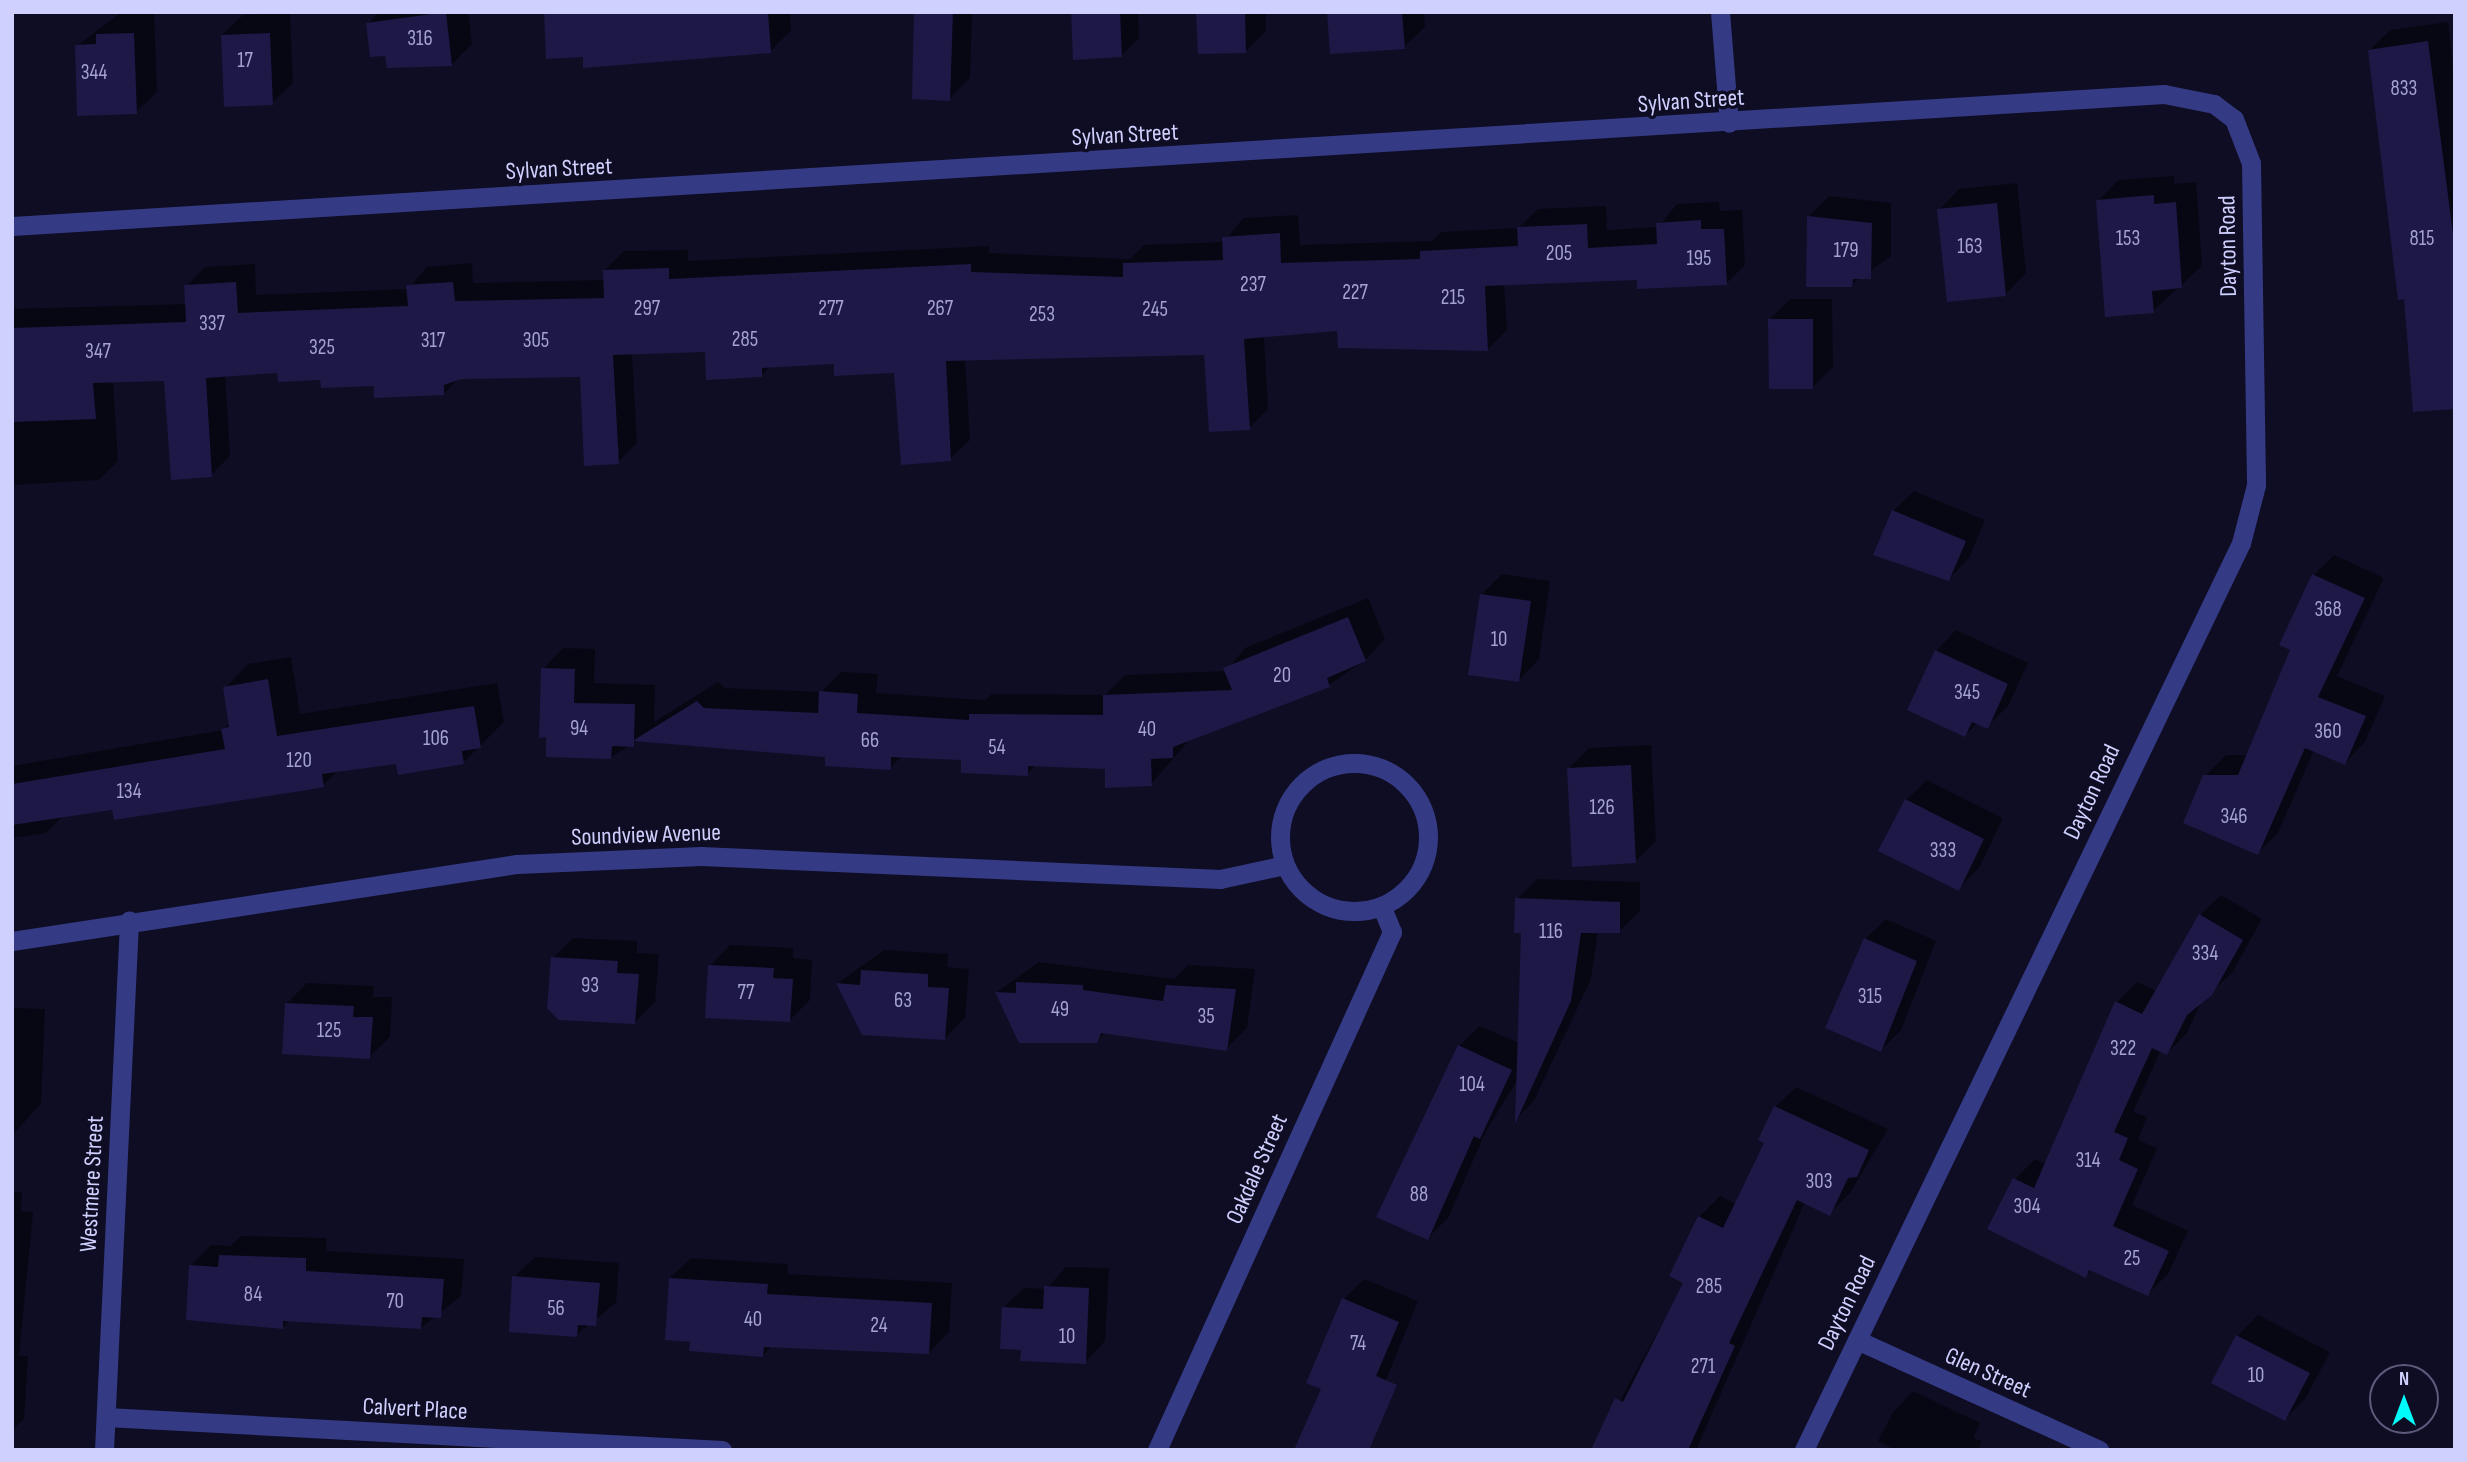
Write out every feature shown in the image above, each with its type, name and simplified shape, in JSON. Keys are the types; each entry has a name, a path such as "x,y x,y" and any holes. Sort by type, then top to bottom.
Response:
{"street":[{"path":"1720,12 1729,123"},
{"name":"Sylvan Street","path":"12,226 1729,123 2164,94 2214,104 2234,120"},
{"name":"Dayton Road","path":"1804,1450 2241,543 2256,485 2251,163 2234,120"},
{"path":"1353,762 1378,766 1415,793 1429,835 1417,878 1382,907 1336,910 1297,886 1285,865 1281,819 1308,778 1353,762"},
{"name":"Soundview Avenue","path":"12,940 530,864 701,856 1220,879 1285,865"},
{"name":"Oakdale Street","path":"1157,1450 1392,932 1382,907"},
{"name":"Westmere Street","path":"104,1450 128,921"},
{"name":"Glen Street","path":"1857,1340 2099,1450"},
{"name":"Calvert Place","path":"106,1417 722,1450"}],"building":[{"path":"446,12 452,66 387,68 385,56 370,57 366,23"},
{"path":"544,12 768,12 771,53 583,68 583,57 546,59"},
{"path":"914,12 953,12 950,101 912,99"},
{"path":"1071,12 1120,12 1122,57 1073,60"},
{"path":"1196,12 1245,12 1246,53 1198,54"},
{"path":"1327,12 1402,12 1405,49 1330,54"},
{"path":"134,33 137,114 77,116 75,45 96,44 96,34"},
{"path":"270,33 273,105 224,107 221,35"},
{"path":"2428,41 2455,249 2455,409 2413,412 2404,299 2398,300 2368,50"},
{"path":"2154,195 2154,204 2176,202 2182,288 2152,291 2154,313 2105,317 2096,200"},
{"path":"1997,203 2006,296 1947,302 1937,209"},
{"path":"1807,216 1872,223 1871,279 1853,279 1852,287 1806,287"},
{"path":"1701,220 1701,229 1724,229 1727,285 1637,289 1637,280 1485,286 1488,351 1338,348 1337,331 1244,339 1250,430 1209,432 1204,355 946,361 951,461 901,465 894,373 834,376 834,364 762,368 762,377 706,380 705,352 613,355 619,464 584,466 580,377 461,379 444,385 444,395 374,398 374,386 321,388 320,380 278,382 277,373 206,378 212,477 171,480 164,381 93,383 96,419 12,422 12,328 186,322 184,285 236,282 238,313 408,306 406,285 453,282 455,301 604,298 603,270 669,268 669,279 971,264 971,272 1123,277 1123,263 1223,260 1222,237 1280,233 1281,263 1420,259 1420,251 1518,246 1517,227 1587,224 1588,248 1657,244 1656,223"},
{"path":"1768,319 1813,319 1813,389 1769,389"},
{"path":"1892,510 1966,541 1949,581 1873,555"},
{"path":"2312,574 2365,598 2318,697 2366,716 2345,765 2305,748 2258,855 2183,823 2203,775 2238,775 2290,650 2279,645"},
{"path":"1480,594 1531,601 1519,682 1468,675"},
{"path":"1348,617 1366,661 1327,678 1330,687 1173,747 1173,758 1151,759 1152,786 1105,788 1105,769 1028,766 1028,776 961,773 961,760 891,757 891,770 825,766 825,757 634,741 634,747 612,746 611,759 546,757 546,737 539,738 541,668 575,669 574,703 635,704 634,740 697,701 704,708 818,713 819,691 858,694 857,713 969,720 969,714 1103,715 1103,695 1232,690 1223,668"},
{"path":"1935,650 2008,684 1988,729 1972,722 1965,737 1907,710"},
{"path":"268,679 277,736 474,706 481,748 462,751 464,764 398,775 396,764 322,774 324,787 301,791 114,820 112,810 12,825 12,784 225,749 221,729 229,727 223,687"},
{"path":"1631,765 1636,863 1572,867 1567,768"},
{"path":"1905,799 1984,839 1959,891 1878,851"},
{"path":"1515,898 1620,902 1620,933 1581,933 1571,1001 1515,1124 1521,933 1514,933"},
{"path":"2199,914 2243,940 2212,995 2187,1015 2167,1055 2152,1048 2114,1132 2128,1138 2119,1160 2138,1169 2113,1226 2169,1251 2148,1296 2089,1270 2086,1278 1987,1229 2013,1178 2034,1188 2115,1001 2142,1014"},
{"path":"1864,938 1917,961 1881,1052 1825,1028"},
{"path":"551,957 618,961 617,973 639,974 635,1024 559,1020 547,1008"},
{"path":"708,965 774,968 773,978 793,979 790,1022 705,1018"},
{"path":"861,970 928,974 928,987 949,988 945,1040 862,1035 836,983 860,985"},
{"path":"1016,982 1083,985 1083,990 1163,1001 1166,985 1236,989 1227,1051 1101,1033 1097,1043 1019,1043 995,992 1016,993"},
{"path":"285,1003 354,1006 353,1017 373,1017 370,1059 282,1054"},
{"path":"1458,1045 1512,1070 1480,1139 1474,1136 1428,1240 1376,1217"},
{"path":"1774,1106 1869,1150 1857,1177 1848,1178 1830,1216 1797,1200 1729,1343 1735,1346 1688,1450 1591,1450 1615,1398 1623,1402 1683,1283 1669,1276 1698,1216 1723,1228 1764,1143 1758,1140"},
{"path":"219,1255 306,1258 306,1271 444,1279 441,1318 422,1317 421,1329 283,1321 283,1329 186,1320 189,1265 218,1267"},
{"path":"512,1276 600,1283 596,1326 578,1325 577,1337 509,1332"},
{"path":"669,1278 768,1284 767,1294 932,1303 929,1354 764,1347 763,1357 689,1351 690,1342 665,1340"},
{"path":"1044,1286 1089,1288 1086,1364 1020,1361 1021,1350 1000,1349 1002,1307 1043,1309"},
{"path":"1342,1298 1399,1322 1376,1376 1397,1385 1369,1450 1294,1450 1321,1389 1306,1383"},
{"path":"2236,1335 2310,1373 2285,1421 2211,1383"}]}
